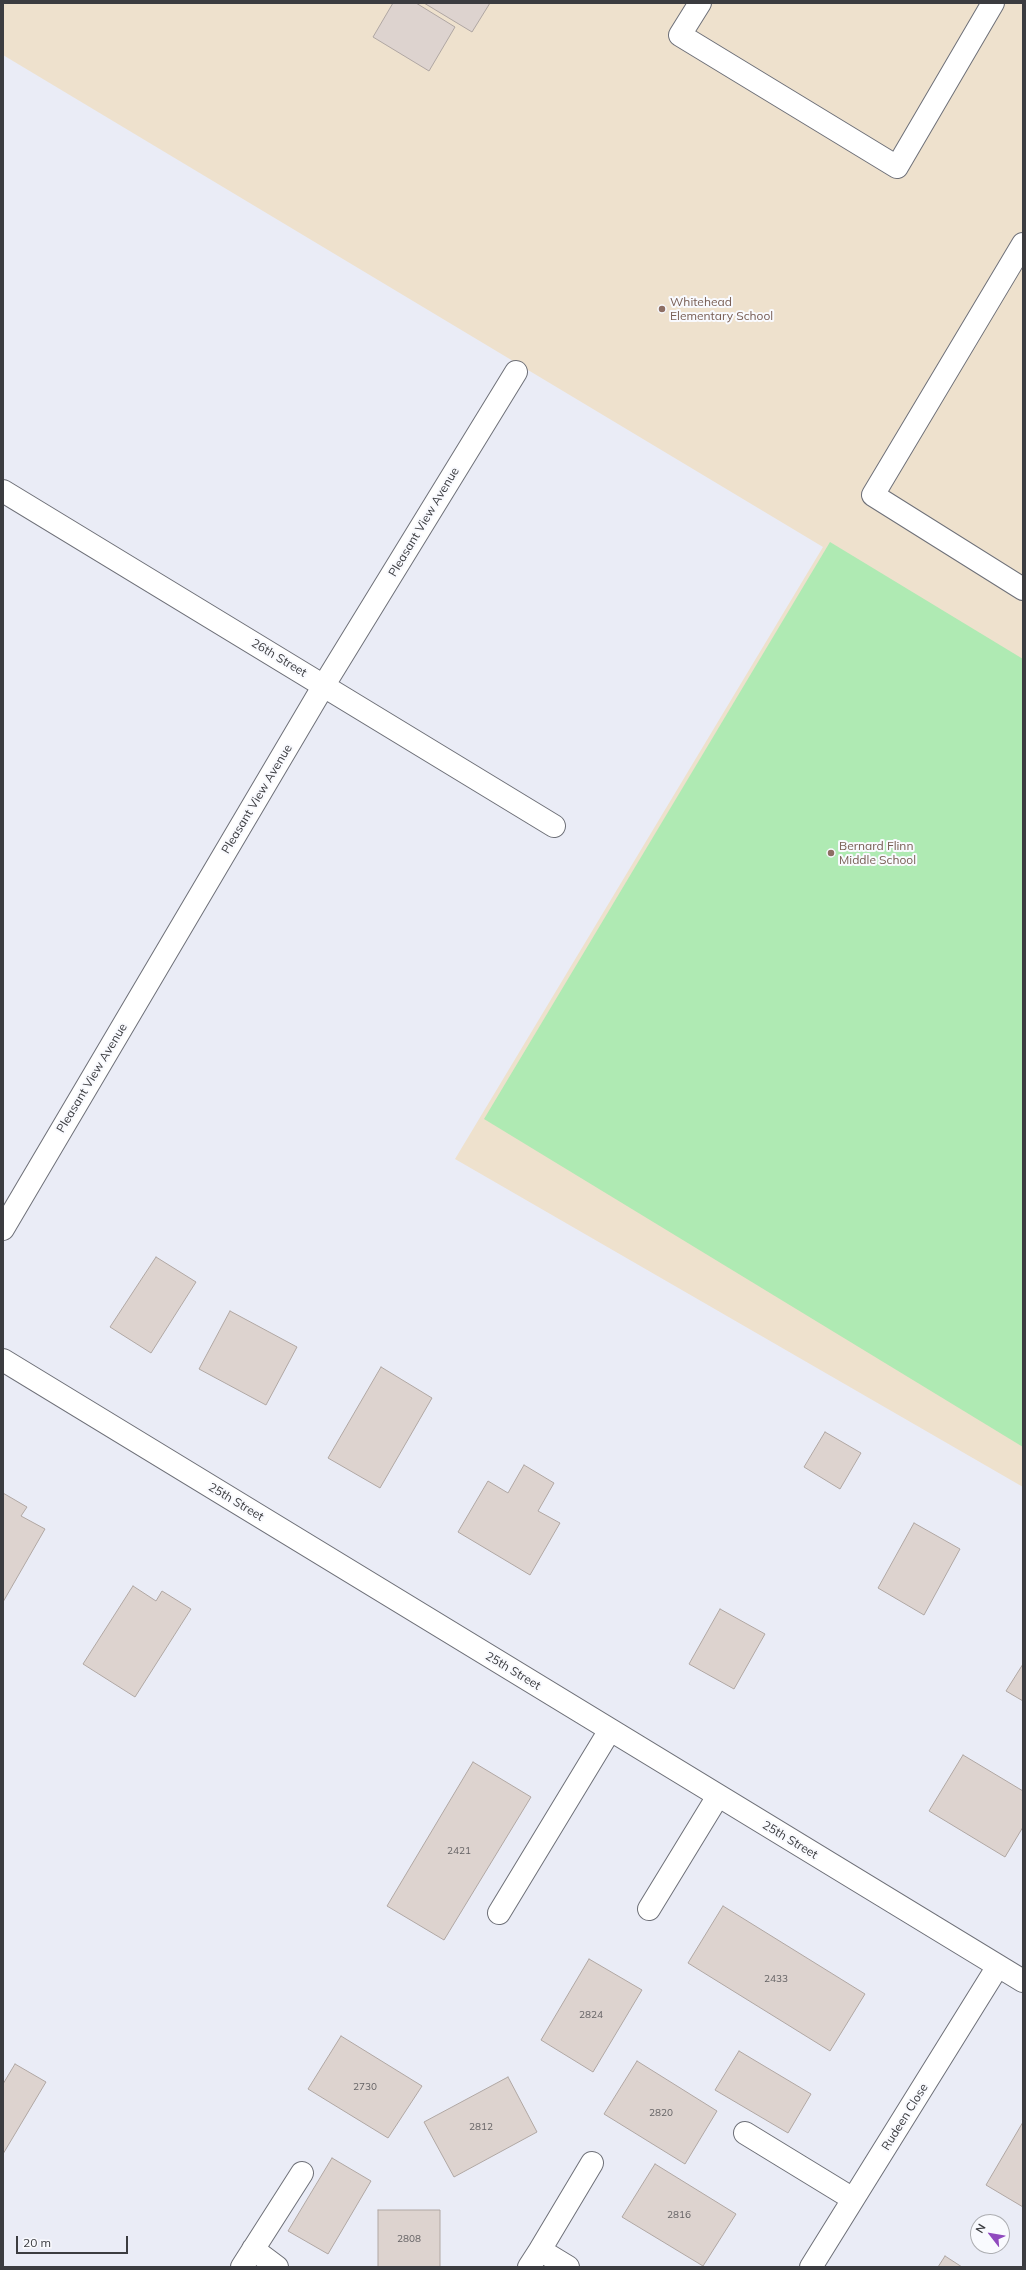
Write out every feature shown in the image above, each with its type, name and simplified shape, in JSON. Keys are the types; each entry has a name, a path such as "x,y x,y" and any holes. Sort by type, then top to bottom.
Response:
{"street":[{"path":"700,3 680,35 897,167 993,3"},
{"path":"1023,244 872,495 1023,589"},
{"name":"Pleasant View Avenue","path":"3,1229 324,685 516,372"},
{"name":"26th Street","path":"3,491 554,826"},
{"name":"25th Street","path":"3,1360 1023,1981"},
{"path":"499,1913 610,1730"},
{"path":"649,1909 718,1796"},
{"name":"Rudeen Close","path":"811,2267 998,1966"},
{"path":"744,2133 853,2199"},
{"path":"568,2267 534,2258 592,2163"},
{"path":"277,2267 247,2258 302,2173"}],"shaded area":[{"path":"3,3 1023,3 1023,1487 455,1159 823,547 3,55"}],"green space":[{"name":"Bernard Flinn Middle School","path":"830,542 1023,659 1023,1447 484,1119"}],"building":[{"path":"393,3 416,3 455,27 429,71 373,37"},
{"path":"424,3 490,3 472,32"},
{"path":"156,1257 196,1282 151,1353 110,1327"},
{"path":"230,1311 297,1347 266,1405 199,1369"},
{"path":"381,1367 432,1398 380,1488 328,1458"},
{"path":"825,1432 861,1453 840,1489 804,1467"},
{"path":"524,1465 554,1483 538,1511 560,1523 530,1575 458,1532 488,1481 508,1493"},
{"path":"3,1493 27,1507 21,1516 45,1529 3,1602"},
{"path":"914,1523 960,1549 924,1615 878,1588"},
{"path":"133,1586 156,1601 162,1591 191,1609 135,1697 83,1664"},
{"path":"720,1609 765,1634 734,1689 689,1664"},
{"path":"1023,1664 1023,1701 1006,1691"},
{"path":"963,1755 1023,1791 1023,1827 1005,1857 929,1811"},
{"path":"473,1762 531,1797 444,1940 387,1906"},
{"path":"723,1906 865,1994 830,2051 688,1963"},
{"path":"589,1959 642,1990 593,2072 541,2040"},
{"path":"341,2036 422,2086 388,2138 308,2089"},
{"path":"739,2051 811,2094 788,2133 715,2090"},
{"path":"637,2061 717,2111 685,2164 604,2114"},
{"path":"15,2064 46,2082 3,2154 3,2084"},
{"path":"508,2077 537,2132 454,2177 424,2122"},
{"path":"1023,2122 1023,2207 986,2185"},
{"path":"332,2158 371,2181 328,2254 288,2231"},
{"path":"655,2164 736,2214 703,2266 622,2217"},
{"path":"378,2210 440,2210 440,2267 378,2267"},
{"path":"945,2256 962,2267 938,2267"}],"place":[{"name":"Whitehead Elementary School","path":"662,309"},
{"name":"Bernard Flinn Middle School","path":"831,853"}]}
